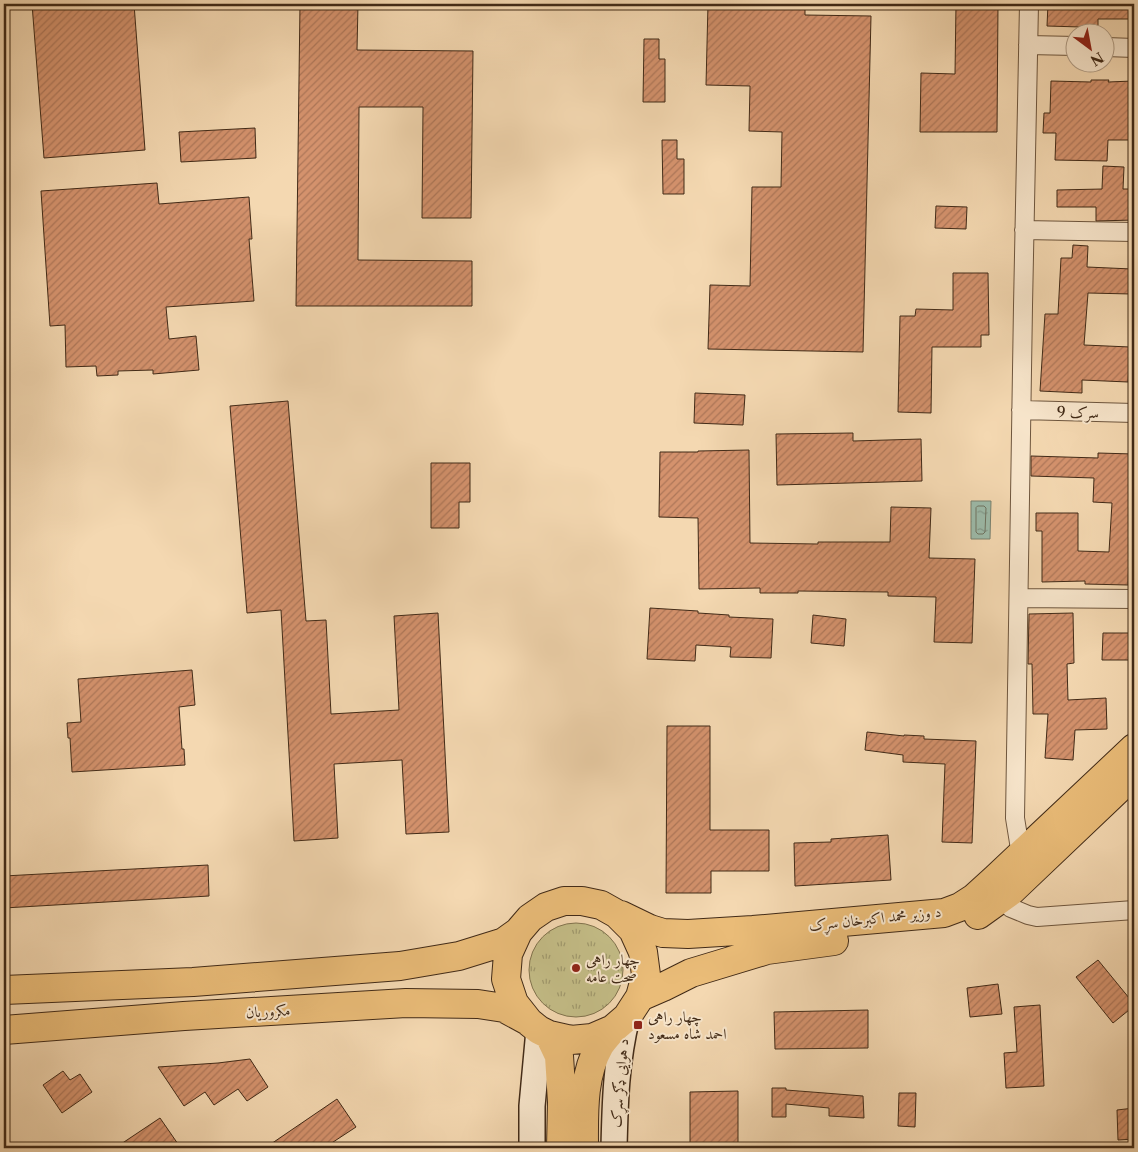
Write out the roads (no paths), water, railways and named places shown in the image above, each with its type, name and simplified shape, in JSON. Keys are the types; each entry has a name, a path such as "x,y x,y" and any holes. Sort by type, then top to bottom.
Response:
{"main road":[{"name":"د وزیر محمد اکبرخان سړک","path":"627,1015 663,987 691,972 767,950 805,944 924,932 957,925 972,919 996,891 1021,855 1134,748"},
{"name":"د وزیر محمد اکبرخان سړک","path":"617,914 663,933 688,934 944,913 960,907 974,898 996,891 1010,892 1134,774"},
{"path":"4,990 193,982 400,966 459,956 504,942 518,932 530,918 546,907 582,900 601,905 617,914 634,930 643,952 646,975 627,1015 601,1044 591,1064 584,1101 584,1148"},
{"path":"518,932 508,954 506,979 514,1003 539,1029 559,1056 562,1102 561,1148"},
{"name":"مکروریان","path":"4,1030 184,1016 406,1003 478,1004 504,1008 539,1029"},
{"path":"539,1029 571,1040 592,1038 627,1015"},
{"name":"د هوایی ډګر سړک","path":"614,1148 616,1086 627,1015"},
{"path":"532,1148 532,1106 539,1029"}],"street":[{"path":"1021,855 1015,818 1029,4"},
{"path":"1028,45 1066,46"},
{"path":"1116,47 1134,48"},
{"path":"1024,230 1134,232"},
{"name":"سرک 9","path":"1021,410 1134,413"},
{"path":"1019,598 1134,599"},
{"path":"996,891 1011,908 1037,917 1134,910"}],"water":[{"path":"971,501 991,501 990,539 971,539"}],"place":[{"name":"چهار راهی صحت عامه","path":"576,968"},
{"name":"چهار راهی احمد شاه مسعود","path":"638,1025"}]}
